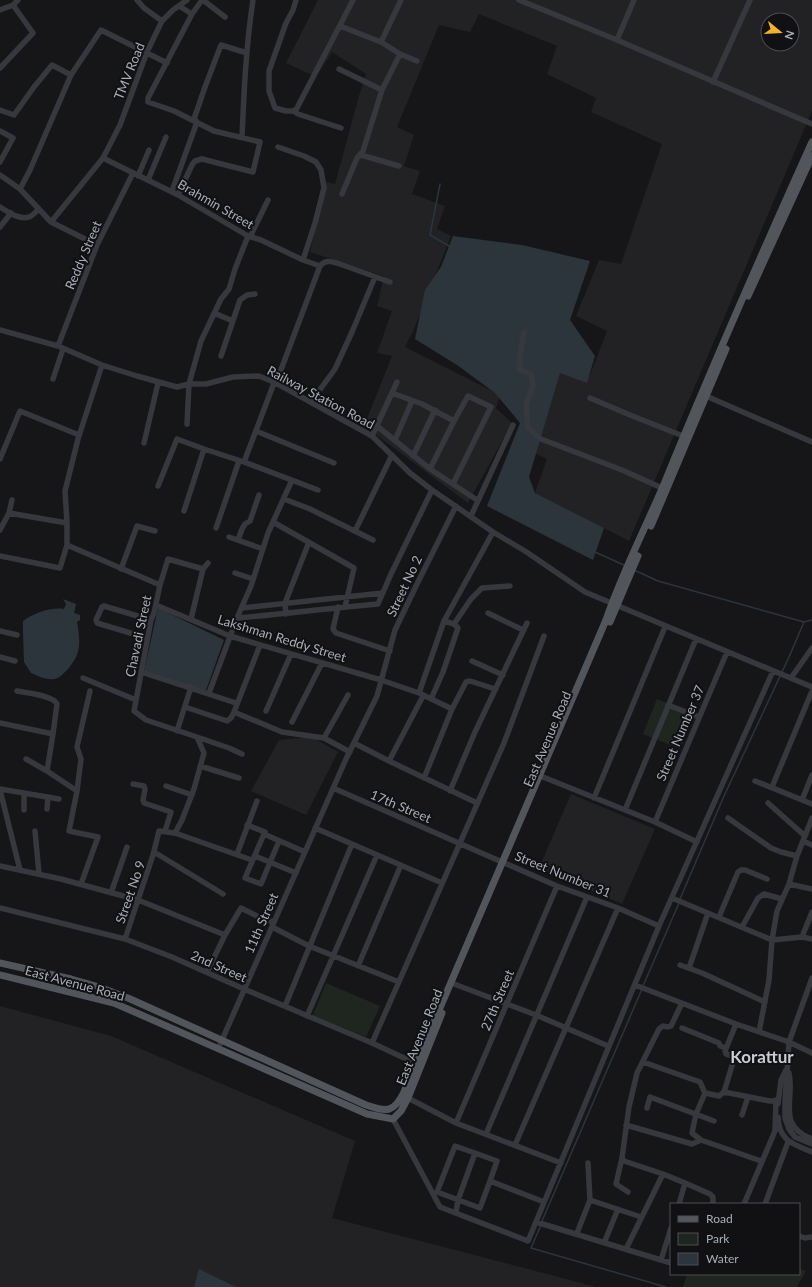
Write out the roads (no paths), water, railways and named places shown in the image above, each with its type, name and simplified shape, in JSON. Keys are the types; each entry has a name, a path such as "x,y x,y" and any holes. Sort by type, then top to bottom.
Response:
{"main road":[{"path":"635,556 683,436 704,395 739,305 812,142"},
{"path":"635,556 704,395 812,156"},
{"name":"East Avenue Road","path":"0,975 114,1003 363,1113 380,1118 393,1119 401,1112 408,1098 418,1065 479,914 543,777 635,556"},
{"name":"East Avenue Road","path":"0,963 99,987 222,1039 366,1105 384,1110 392,1108 401,1098 418,1065 454,984 614,606"},
{"path":"363,1113 366,1105"}],"street":[{"path":"0,10 13,5 18,0"},
{"path":"137,0 144,8 162,21"},
{"name":"TMV Road","path":"51,222 103,158 120,125 148,52 162,21 166,16 187,0"},
{"path":"178,195 195,161 202,159 253,172 260,142 214,131 174,111 148,102 148,98 192,14 203,0 225,16"},
{"path":"242,138 249,26 253,0"},
{"path":"296,0 293,10 286,23 269,72 269,91 275,108 294,111 298,114 341,128"},
{"path":"294,111 297,108 353,0"},
{"path":"381,42 401,0"},
{"path":"521,0 812,124"},
{"path":"617,40 634,0"},
{"path":"713,82 750,0"},
{"path":"0,68 33,33 13,5"},
{"path":"179,6 192,14"},
{"path":"340,26 381,42 400,54 417,61"},
{"path":"20,189 30,170 71,75 101,30 148,52 167,63"},
{"path":"172,191 197,122 194,119 204,86 221,45 247,53"},
{"path":"342,194 356,158 361,155 363,151 382,90 400,54"},
{"path":"0,110 14,115 52,65 71,75"},
{"path":"339,68 382,90"},
{"path":"0,131 13,138 0,162"},
{"path":"148,180 166,136"},
{"path":"278,147 316,162 321,170 324,188 315,223 302,260"},
{"name":"Reddy Street","path":"53,380 60,348 96,246 148,150"},
{"path":"361,155 399,166"},
{"name":"Brahmin Street","path":"103,158 172,191 249,236 261,240 302,260 320,266"},
{"path":"0,175 20,189 51,222 96,246"},
{"path":"187,424 190,384 201,341 221,299 229,289 235,269 249,236 268,200"},
{"path":"0,207 19,216 30,217 40,209"},
{"path":"0,227 11,213"},
{"path":"216,528 256,431 320,266 323,262 329,261 390,282"},
{"path":"311,402 335,368 375,277"},
{"path":"221,356 240,300 247,295 255,294"},
{"path":"214,313 233,321"},
{"name":"Railway Station Road","path":"0,330 60,348 102,365 158,383 177,387 190,384 206,384 233,377 259,376 275,383 372,436 410,473 432,490 584,592 614,606 812,687"},
{"path":"524,332 519,369 531,374 533,385 526,404 528,428 540,439 622,470 662,488"},
{"path":"0,556 60,568 66,545 67,523 65,491 79,435 102,365"},
{"path":"372,436 397,382"},
{"path":"144,443 158,383"},
{"path":"392,393 422,404 454,421"},
{"path":"704,395 812,442"},
{"path":"430,469 468,396 490,407 453,484"},
{"path":"590,398 683,436"},
{"path":"394,440 412,401"},
{"path":"413,456 435,410"},
{"path":"0,459 20,411 79,435"},
{"path":"471,516 477,500 513,425"},
{"path":"377,426 430,469 477,500"},
{"path":"256,431 334,463"},
{"path":"158,486 177,439 318,490"},
{"path":"184,511 204,449"},
{"path":"355,531 392,455"},
{"path":"209,693 253,580 273,522 292,480"},
{"path":"237,618 378,604 432,490"},
{"path":"238,540 245,524 250,520 259,495"},
{"path":"284,498 373,540"},
{"path":"0,530 9,513 12,500"},
{"name":"Street No 2","path":"350,752 377,696 395,630 456,506"},
{"path":"9,513 67,523"},
{"path":"273,522 354,568 346,597 333,625 333,629 336,633 390,651"},
{"path":"120,569 137,526 155,532"},
{"path":"389,761 421,694 444,621 493,532"},
{"path":"229,536 263,549"},
{"path":"286,614 285,603 309,542"},
{"name":"Chavadi Street","path":"66,545 160,585 156,604 150,620 134,711 146,720 242,754"},
{"path":"160,585 168,559 203,569"},
{"path":"191,618 203,569 208,564"},
{"path":"235,573 253,580"},
{"path":"454,624 471,599 482,588 510,586"},
{"path":"242,608 383,593"},
{"name":"Lakshman Reddy Street","path":"156,604 230,636 382,680 421,694 452,709"},
{"path":"147,638 98,623 96,620 102,607 104,606 150,620"},
{"path":"488,613 523,630"},
{"path":"432,699 458,628 454,624 444,621"},
{"path":"450,791 527,623"},
{"path":"594,798 666,627"},
{"path":"0,631 17,635"},
{"path":"372,1043 504,743 544,636"},
{"path":"625,810 696,639"},
{"path":"184,707 227,721 231,718 260,645"},
{"path":"792,679 812,648"},
{"name":"Street Number 37","path":"655,822 727,652"},
{"path":"266,711 291,654"},
{"path":"0,657 15,661"},
{"path":"472,661 503,675"},
{"path":"292,722 322,663"},
{"path":"141,672 236,703"},
{"path":"393,1119 440,1207 528,1241 608,1046 638,986 659,926 677,900 697,842 776,672"},
{"path":"83,678 136,700"},
{"path":"424,778 452,709 466,682 468,681 496,689"},
{"path":"177,730 191,688"},
{"path":"81,884 98,837 69,832 77,791 81,759 77,747 90,691"},
{"path":"772,788 812,691"},
{"path":"18,692 49,698 56,701 57,704 47,771"},
{"path":"324,738 348,695"},
{"path":"668,705 699,717"},
{"path":"234,712 282,732 324,738 350,752"},
{"path":"0,723 53,734"},
{"path":"175,832 182,820 192,794 204,753 197,737"},
{"path":"354,743 477,803"},
{"name":"11th Street","path":"218,1049 350,752"},
{"path":"26,759 77,791"},
{"path":"200,766 239,778"},
{"path":"802,800 812,775"},
{"path":"543,777 655,822 697,842"},
{"path":"755,781 812,804"},
{"path":"133,784 144,786 144,802 171,812 165,832 175,832 249,858"},
{"path":"166,786 192,794"},
{"name":"17th Street","path":"333,788 460,843"},
{"path":"20,870 0,790 59,798"},
{"path":"24,793 24,810"},
{"path":"47,808 48,797"},
{"path":"237,854 257,801"},
{"path":"768,803 812,844"},
{"path":"728,818 771,848 797,856"},
{"path":"759,1032 769,980 772,940 777,911 789,884 797,856 812,818"},
{"path":"247,825 265,832"},
{"path":"316,828 442,883"},
{"path":"35,831 39,874"},
{"name":"Street No 9","path":"125,938 154,852 159,831 165,832"},
{"path":"279,841 260,884 244,877 264,834 305,852"},
{"name":"Street Number 31","path":"460,843 557,886 618,908 659,926"},
{"path":"285,1006 352,844"},
{"path":"111,892 127,847"},
{"path":"154,852 223,894"},
{"path":"307,1016 377,855"},
{"path":"255,856 296,873"},
{"path":"358,966 400,865"},
{"path":"0,866 81,884 138,900 225,935"},
{"path":"719,917 738,872 741,870 767,879"},
{"path":"789,884 812,889"},
{"name":"27th Street","path":"456,1123 557,886"},
{"path":"742,927 758,898 764,894 782,899"},
{"path":"486,1134 587,897"},
{"path":"677,900 772,940 802,937 812,939"},
{"name":"2nd Street","path":"0,908 125,938 372,1043 418,1065"},
{"path":"207,972 225,935 242,908 244,908 310,946 399,982"},
{"path":"515,1145 618,908"},
{"path":"802,937 812,912"},
{"path":"689,968 708,913"},
{"path":"680,965 765,1002"},
{"path":"812,978 789,1042 785,1102 785,1118 789,1129 796,1137 812,1144"},
{"path":"454,984 536,1015 608,1046"},
{"path":"638,986 812,1052"},
{"path":"628,1192 616,1184 622,1158 629,1107 638,1073 659,1029 663,1026 671,1026 682,1003"},
{"path":"705,1093 719,1096 724,1092 734,1059 733,1056 726,1054 725,1051 736,1024"},
{"path":"682,1028 719,1043 720,1046 726,1048"},
{"path":"643,1062 700,1082 705,1093 696,1114 692,1133 701,1140 761,1161"},
{"path":"744,1203 775,1131 777,1100 781,1080 788,1067"},
{"path":"788,1067 791,1082 788,1108 789,1118 798,1132 812,1139"},
{"path":"724,1092 748,1097 777,1100"},
{"path":"742,1115 748,1097"},
{"path":"408,1098 456,1123 561,1163"},
{"path":"647,1108 650,1098 714,1121"},
{"path":"777,1100 778,1120 781,1131 788,1142 812,1152"},
{"path":"626,1125 692,1144 701,1140"},
{"path":"765,1203 788,1142"},
{"path":"455,1146 475,1153 497,1161 480,1208 437,1192 455,1146"},
{"path":"456,1212 458,1200 475,1153"},
{"path":"622,1158 624,1161 663,1174 710,1194 713,1197 712,1203"},
{"path":"577,1234 590,1200 588,1163"},
{"path":"626,1249 663,1174"},
{"path":"490,1182 544,1202"},
{"path":"679,1203 685,1183"},
{"path":"590,1200 641,1217"},
{"path":"604,1243 618,1209"},
{"path":"536,1222 670,1263"},
{"path":"661,1260 670,1231"},
{"path":"800,1236 806,1238 812,1237"}],"water":[{"path":"453,236 522,245 590,261 570,320 595,356 587,383 560,373 529,477 535,493 604,528 593,560 487,506 520,423 495,393 457,365 415,339 425,290 441,267"},
{"path":"63,599 76,604 74,613 80,615 80,620 77,622 79,643 77,655 70,666 58,678 44,678 31,673 24,662 23,621 32,615 43,611 64,609 66,604"},
{"path":"158,608 224,640 205,693 144,672"},
{"path":"199,1269 236,1287 194,1287"}],"waterway":[{"path":"440,184 430,235 449,246"},
{"path":"595,552 626,566"},
{"path":"634,570 658,581 804,622 812,620"},
{"path":"680,899 724,796 804,622"},
{"path":"643,986 679,903"},
{"path":"542,1221 642,989"},
{"path":"541,1225 531,1248 666,1287"}],"district":[{"name":"Korattur","path":"762,1057"}]}
